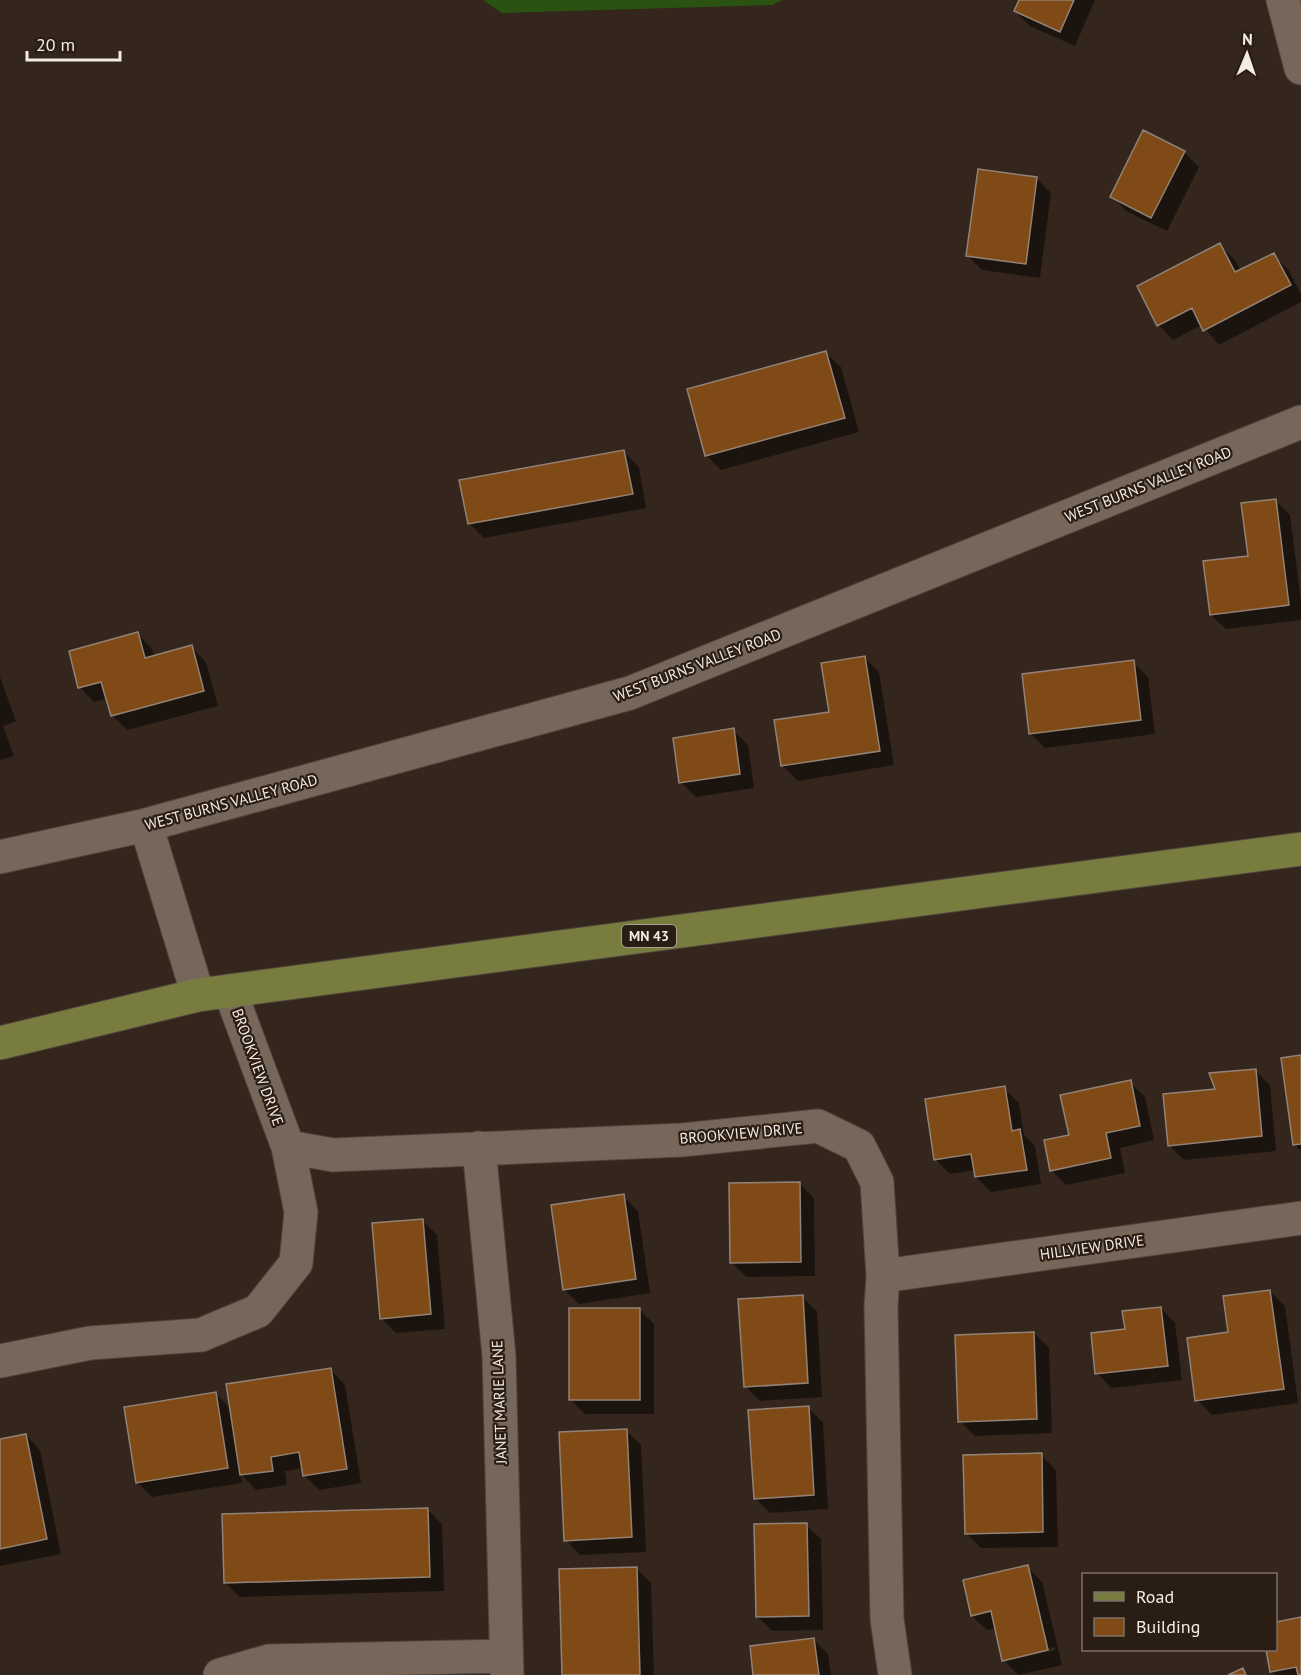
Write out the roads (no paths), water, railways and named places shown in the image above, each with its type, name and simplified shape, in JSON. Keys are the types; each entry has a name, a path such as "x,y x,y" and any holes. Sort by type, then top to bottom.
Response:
{"main road":[{"name":"MN 43","path":"0,1043 198,995 1301,849"}],"street":[{"path":"1283,0 1301,68"},
{"name":"WEST BURNS VALLEY ROAD","path":"0,857 146,825 630,693 1301,422"},
{"path":"146,825 198,995"},
{"name":"BROOKVIEW DRIVE","path":"230,991 288,1147 333,1155 682,1140 819,1126 858,1146 877,1182 883,1276 881,1305 887,1619 895,1675"},
{"path":"0,1361 90,1342 201,1335 258,1311 296,1263 301,1212 288,1147"},
{"name":"JANET MARIE LANE","path":"220,1675 269,1661 507,1665 499,1356 479,1148"},
{"name":"HILLVIEW DRIVE","path":"883,1276 1301,1218"}]}
